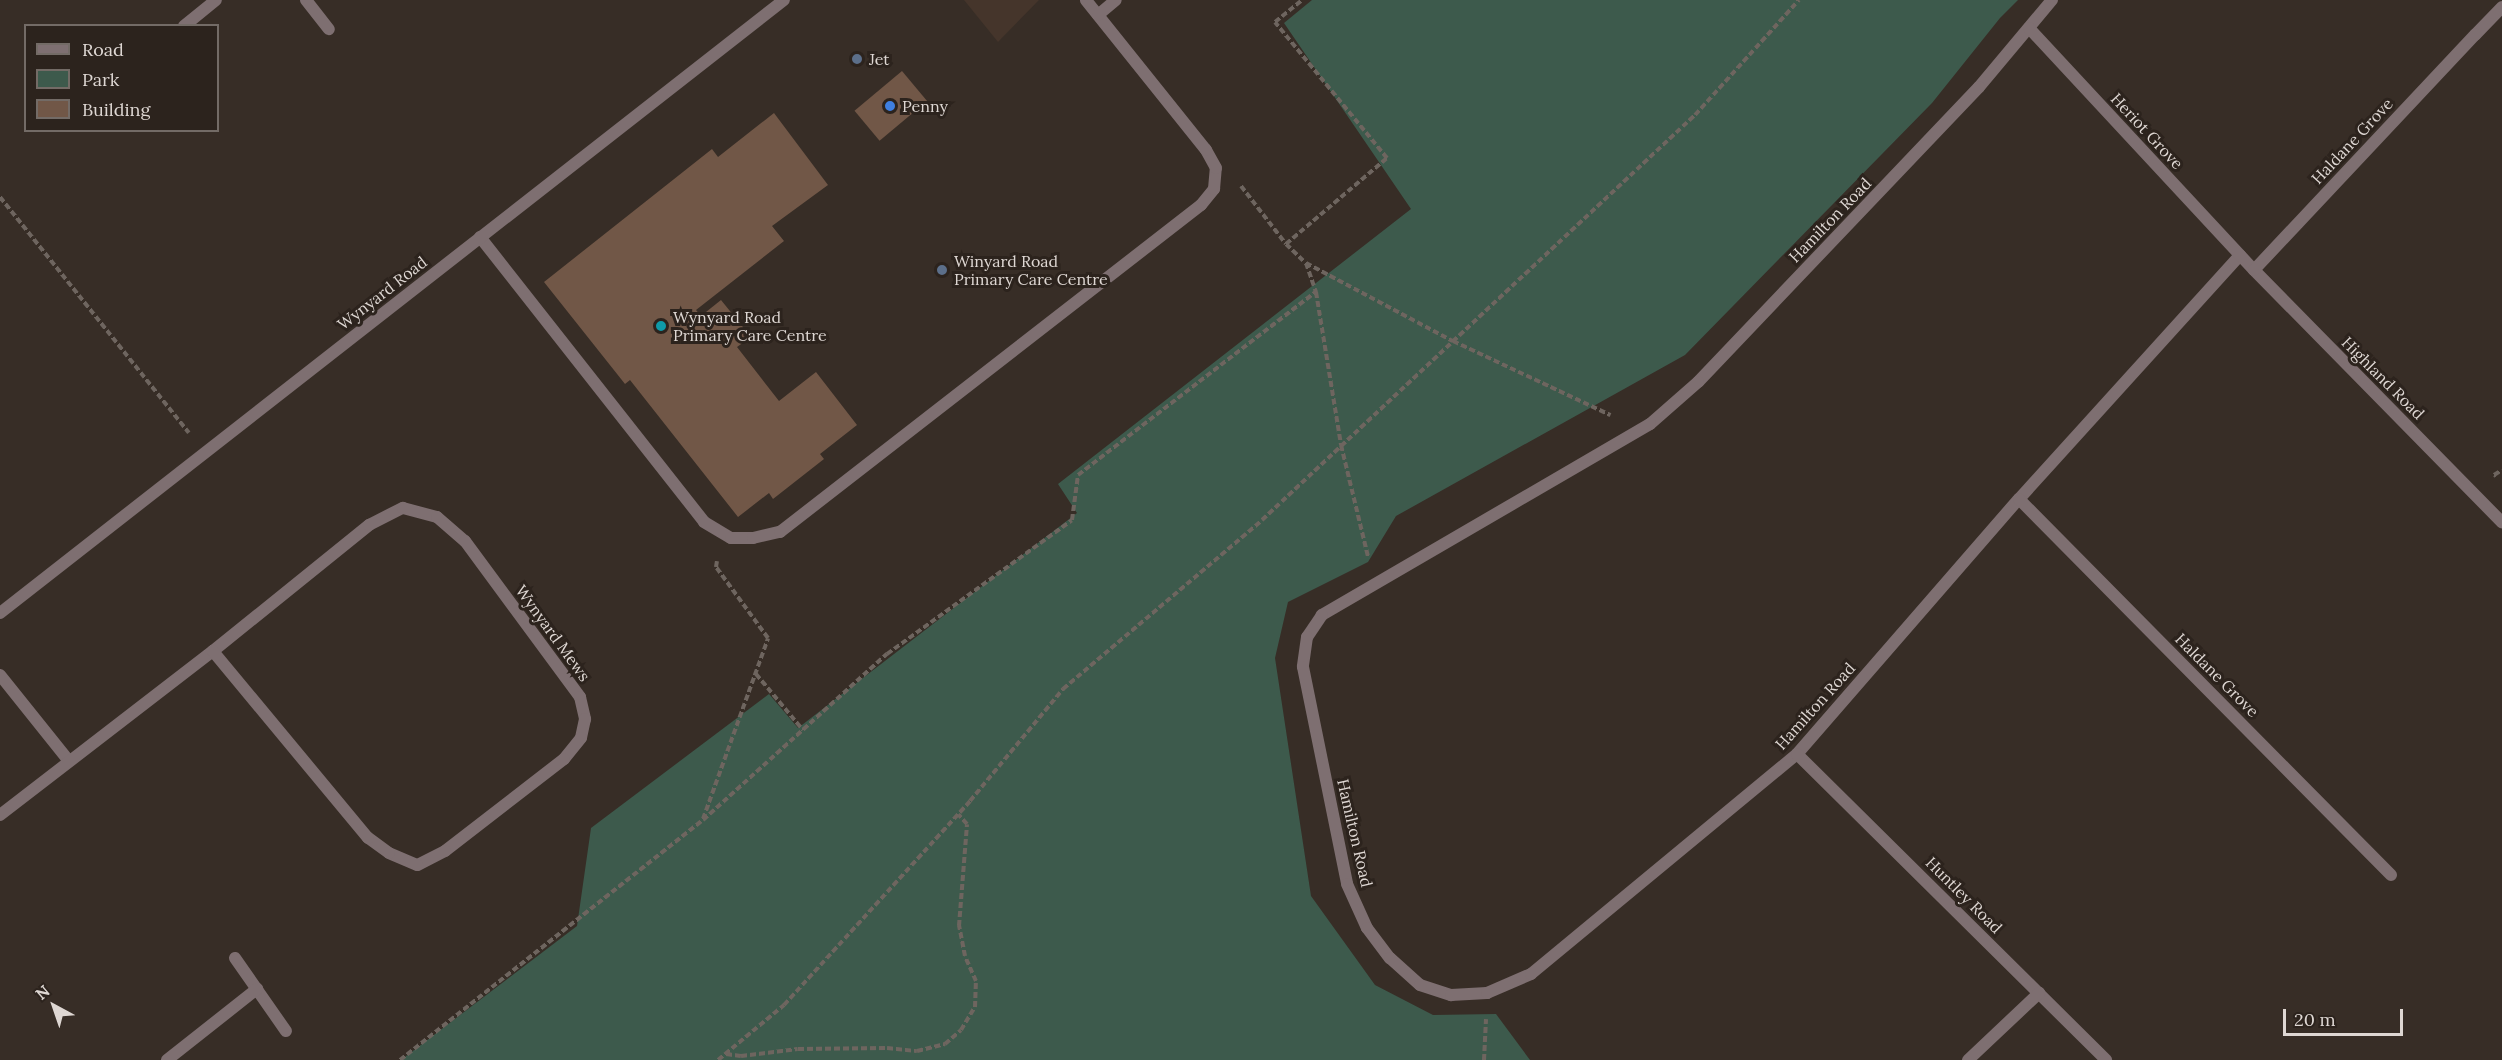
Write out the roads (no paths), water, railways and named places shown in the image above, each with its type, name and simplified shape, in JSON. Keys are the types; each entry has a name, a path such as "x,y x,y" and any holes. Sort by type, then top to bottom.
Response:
{"street":[{"path":"186,24 216,0"},
{"path":"306,0 329,29"},
{"name":"Wynyard Road","path":"0,613 784,0"},
{"path":"480,237 704,522 731,538 753,538 780,532 1201,205 1214,189 1216,168 1206,150 1086,0"},
{"path":"1098,15 1116,0"},
{"name":"Hamilton Road","path":"2052,0 1979,87 1706,373 1650,424 1322,615 1307,637 1303,667 1347,884 1366,928 1390,958 1420,985 1451,995 1487,993 1531,974 1797,754 2019,499 2240,255"},
{"name":"Haldane Grove","path":"2254,270 2502,7"},
{"name":"Heriot Grove","path":"2029,28 2240,255"},
{"name":"Highland Road","path":"2240,255 2502,522"},
{"name":"Haldane Grove","path":"2019,499 2391,875"},
{"name":"Wynyard Mews","path":"0,814 213,651 369,525 403,508 437,517 465,541 580,697 585,719 581,738 564,759 445,851 417,865 389,853 368,838 213,651"},
{"path":"0,675 69,761"},
{"name":"Huntley Road","path":"1797,754 2106,1060"},
{"path":"235,958 286,1031"},
{"path":"167,1060 257,989"},
{"path":"1968,1060 2039,993"}],"place":[{"name":"Jet","path":"857,59"},
{"name":"Penny","path":"890,106"},
{"name":"Winyard Road Primary Care Centre","path":"942,270"},
{"name":"Wynyard Road Primary Care Centre","path":"661,326"}]}
